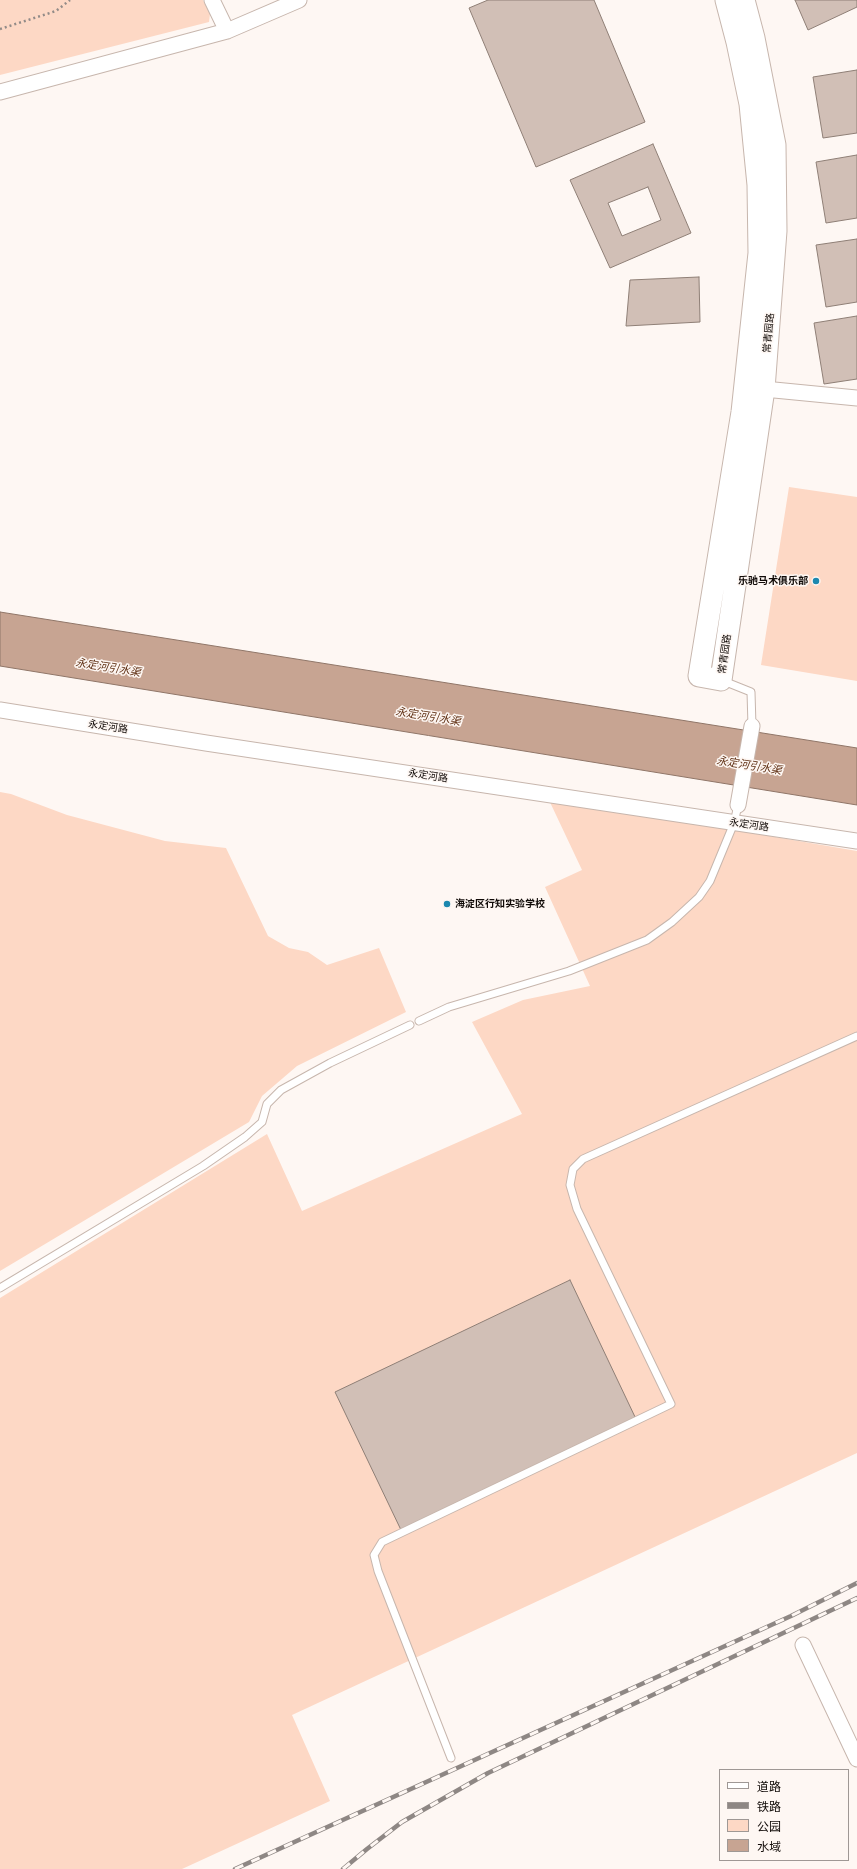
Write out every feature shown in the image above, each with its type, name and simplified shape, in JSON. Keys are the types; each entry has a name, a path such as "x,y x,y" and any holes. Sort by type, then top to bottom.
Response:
{"street":[{"path":"212,0 227,31"},
{"path":"0,92 227,31 299,0"},
{"name":"常青园路","path":"726,0 737,42 750,104 758,185 759,253 742,412 700,676 721,680 764,389 776,231 775,145 754,38 744,0"},
{"path":"764,389 857,398"},
{"name":"永定河路","path":"0,710 206,743 857,841"},
{"path":"738,805 752,726"},
{"path":"803,1645 857,1759"}],"lane":[{"path":"721,680 751,692 752,726"},
{"path":"419,1021 449,1007 569,971 647,940 672,922 699,896 710,881 734,823 738,805"},
{"path":"0,1288 203,1166 245,1137 262,1122 267,1104 281,1090 330,1063 410,1025"},
{"path":"451,1758 378,1571 374,1555 382,1542 671,1404 577,1210 570,1185 573,1169 583,1159 857,1036"}],"path":[{"path":"0,29 56,11 70,0"}],"green space":[{"path":"0,0 203,0 210,14 209,22 0,75"},
{"name":"乐驰马术俱乐部","path":"789,487 857,497 857,681 761,665"},
{"path":"0,792 11,794 67,815 165,841 226,848 268,936 289,948 308,952 327,965 379,948 406,1012 297,1066 262,1096 249,1122 0,1271"},
{"path":"548,798 857,851 857,1453 292,1715 330,1801 182,1869 0,1869 0,1298 267,1134 302,1211 522,1114 472,1022 523,1000 590,986 545,887 582,870"}],"water":[{"name":"永定河引水渠","path":"0,612 857,748 857,805 0,666"}],"building":[{"path":"488,0 594,0 645,122 536,167 469,8"},
{"path":"795,0 857,0 857,7 808,30"},
{"path":"857,70 857,133 823,138 813,77"},
{"path":"653,144 691,233 610,268 570,180","holes":["648,187 661,220 622,236 608,203"]},
{"path":"857,155 857,218 826,223 816,162"},
{"path":"857,239 857,302 826,307 816,245"},
{"path":"699,277 700,322 626,326 630,280"},
{"path":"857,316 857,379 824,384 814,323"},
{"path":"570,1280 636,1419 401,1530 335,1392"}],"railway":[{"path":"235,1869 791,1616 857,1583"},
{"path":"343,1869 402,1822 488,1773 857,1598"}],"place":[{"name":"乐驰马术俱乐部","path":"816,581"},
{"name":"海淀区行知实验学校","path":"447,904"}]}
